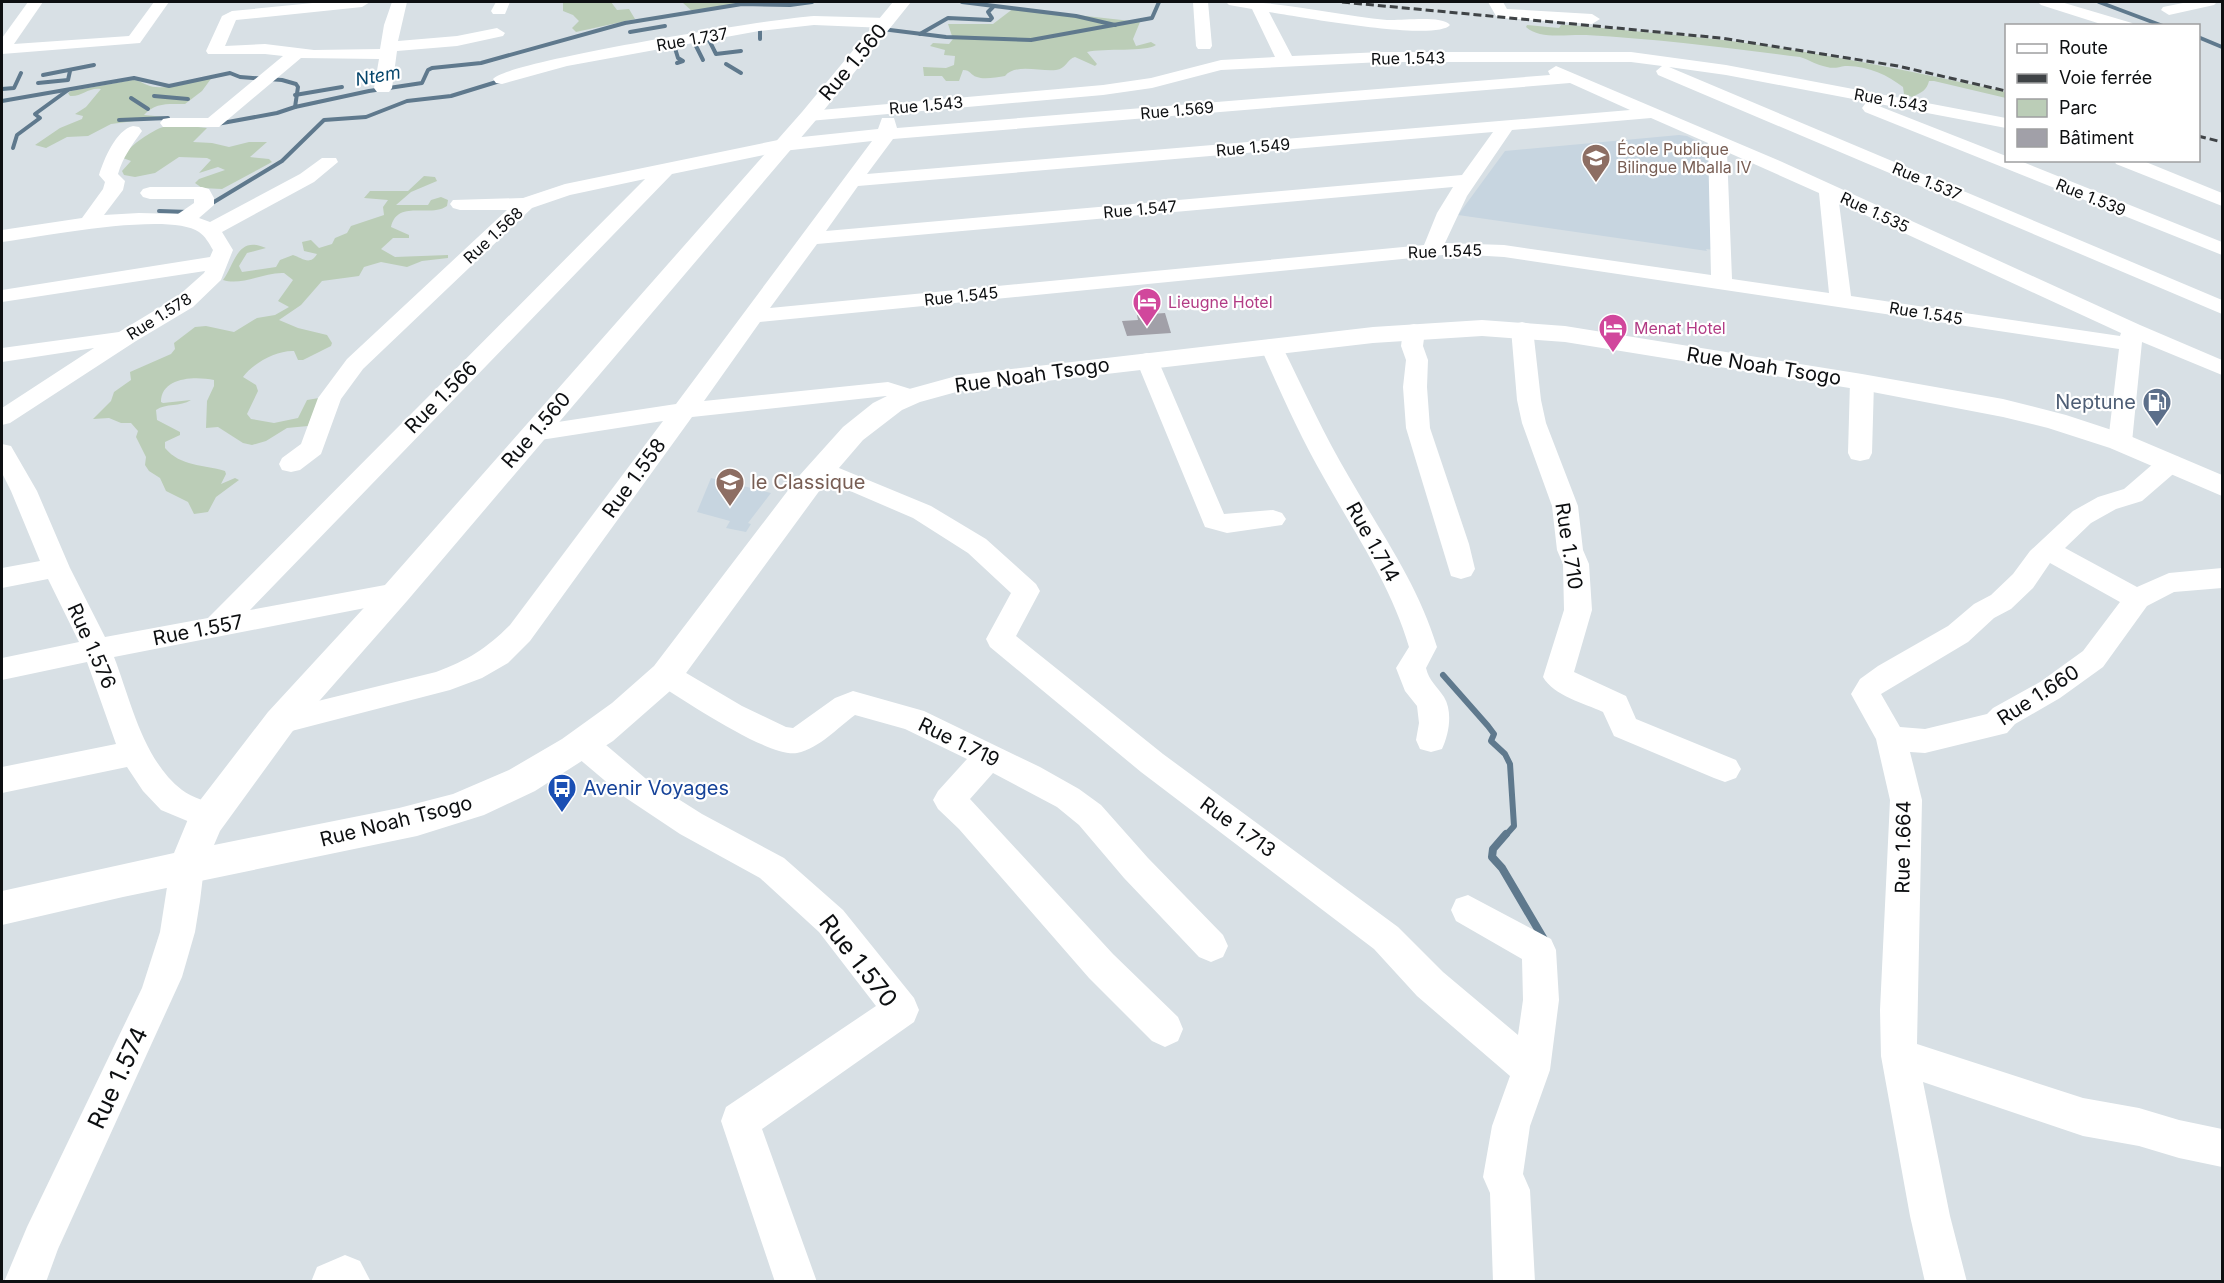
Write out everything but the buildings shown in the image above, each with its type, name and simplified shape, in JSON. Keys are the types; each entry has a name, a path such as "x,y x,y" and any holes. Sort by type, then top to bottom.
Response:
{"main road":[{"name":"Rue 1.560","path":"187,868 204,823 280,722 396,593 808,116 894,12"},
{"name":"Rue Noah Tsogo","path":"2,908 394,825 471,804 528,777 582,743 644,699 666,675 822,469 882,410 909,396 960,383 1414,331 1482,328 1522,330 1619,342 2003,408 2056,421 2120,442 2223,486"}],"street":[{"path":"35,2 3,48 6,50 134,40 161,2"},
{"path":"362,2 232,16 228,19 214,51 265,49 343,56 388,51 432,42 465,41 497,33"},
{"path":"383,88 388,51 399,2"},
{"path":"1200,2 1204,46"},
{"path":"1234,2 1388,25 1442,25"},
{"path":"1496,2 1502,13 1592,19 1584,9 1590,2"},
{"path":"2046,2 2119,24"},
{"path":"2169,10 2209,2"},
{"path":"1258,5 1286,62"},
{"name":"Rue 1.737","path":"502,79 544,64 578,57 721,35 774,24 858,21 894,12"},
{"path":"169,123 213,123 298,53"},
{"name":"Rue 1.543","path":"808,116 1102,90 1152,83 1203,68 1286,62 1382,57 1631,57 1697,65 2005,123"},
{"name":"Rue 1.535","path":"1528,57 1828,190 2131,337 2223,368"},
{"name":"Rue 1.537","path":"1631,57 2223,308"},
{"path":"1203,68 1216,107 1240,148"},
{"name":"Rue 1.569","path":"783,145 887,134 1572,78"},
{"name":"Rue 1.539","path":"1826,89 2005,161"},
{"path":"887,134 888,108"},
{"name":"Rue 1.549","path":"853,181 1652,113"},
{"path":"1432,250 1445,216 1468,180 1494,149 1506,125"},
{"path":"88,223 113,190 115,181 108,175 110,168 114,156 133,130"},
{"name":"Rue 1.558","path":"280,722 440,682 472,670 498,655 520,633 887,134"},
{"path":"1717,141 1722,283"},
{"name":"Rue 1.568","path":"291,464 312,448 330,398 355,364 525,204 565,190 783,145"},
{"path":"209,231 307,178 329,162"},
{"name":"Rue 1.539","path":"2007,162 2223,249"},
{"path":"2128,162 2223,200"},
{"name":"Rue 1.566","path":"217,626 667,168"},
{"name":"Rue 1.547","path":"812,238 1468,180"},
{"path":"1828,190 1841,301"},
{"path":"150,193 202,194 204,204 182,221"},
{"path":"460,204 525,204"},
{"path":"2,236 88,223 152,219 195,223 209,231 223,249 220,262 2,296"},
{"name":"Rue 1.545","path":"755,316 1453,248 1504,251 1841,301 2131,337"},
{"name":"Rue 1.578","path":"2,418 185,302 214,276 220,262"},
{"name":"Rue 1.710","path":"1522,330 1529,400 1534,423 1565,506 1570,550 1576,564 1578,610 1558,677 1615,704 1625,727 1725,769"},
{"path":"1414,331 1413,346 1417,360 1414,387 1419,428 1456,544 1461,569"},
{"path":"2,355 128,336"},
{"path":"2120,442 2131,337"},
{"name":"Rue 1.714","path":"1271,346 1326,459 1376,543 1418,626 1424,647 1411,668 1415,683 1432,704 1434,723 1431,741"},
{"path":"1147,360 1214,520 1227,524 1273,519"},
{"path":"1860,453 1862,382"},
{"path":"534,433 684,410 888,389 909,396"},
{"name":"Rue 1.576","path":"2,452 13,492 56,568 97,649 135,753 154,782 172,801 209,816"},
{"name":"Rue 1.664","path":"1946,1281 1930,1216 1899,1056 1898,1010 1905,800 1891,738 1866,694 1870,687 1958,634 1984,611 2001,602 2023,581 2047,550 2082,517 2107,503 2133,495 2170,463"},
{"name":"Rue 1.713","path":"822,469 922,512 977,546 1026,591 1000,639 1152,763 1386,938 1430,984 1531,1070"},
{"path":"2047,550 2137,599"},
{"path":"2,578 56,568"},
{"name":"Rue 1.660","path":"1891,738 1925,741 1996,724 2004,716 2050,690 2093,658 2137,599 2169,583 2223,578"},
{"name":"Rue 1.557","path":"2,669 396,593"},
{"name":"Rue 1.719","path":"666,675 759,729 781,739 795,741 807,735 829,716 854,703 913,719 1068,798 1090,815 1136,868 1211,946"},
{"name":"Rue 1.570","path":"582,743 634,787 691,824 772,868 831,921 901,1010 740,1121 796,1281"},
{"path":"2,780 135,753"},
{"path":"988,757 949,800 970,819 1101,966 1165,1029"},
{"name":"Rue 1.574","path":"25,1281 41,1241 170,963 183,912 187,868"},
{"path":"1468,910 1539,950 1541,1000 1531,1070 1511,1126 1503,1177 1510,1190 1514,1281"},
{"path":"1899,1056 2083,1117 2139,1127 2179,1139 2223,1148"}],"shaded area":[{"name":"École Publique Bilingue Mballa IV","path":"1687,136 1709,147 1714,250 1706,249 1707,251 1458,215 1505,151"},
{"name":"le Classique","path":"711,478 771,493 748,523 751,524 746,532 726,528 730,521 697,512"}],"green space":[{"path":"563,2 611,2 617,10 629,9 635,19 576,32 572,28 579,21 573,15 563,11"},
{"path":"682,2 804,2 744,3 693,12"},
{"path":"1014,8 1140,22 1133,39 1136,46 1151,42 1156,45 1087,52 1097,64 1095,66 1075,57 1056,70 1022,69 1009,72 1005,76 980,78 963,70 959,81 946,81 942,76 924,76 923,67 946,68 954,65 955,56 944,55 945,50 930,46 933,43 949,44 953,39 948,24 993,24"},
{"path":"1527,25 1559,28 1561,25 1569,25 1723,40 1795,50 1901,69 2005,92 2005,98 1934,81 1929,81 1923,91 1912,97 1904,94 1903,87 1891,79 1861,67 1830,68 1800,57 1667,41 1586,35 1554,36 1539,34 1526,27"},
{"path":"213,76 202,91 185,104 158,106 144,115 166,117 111,124 88,136 67,137 46,148 35,145 60,128 82,119 83,116 75,114 86,107 101,89 92,89 74,96 68,93 71,91 133,80 153,87 170,87"},
{"path":"189,126 207,128 193,142 229,147 249,142 267,142 250,157 269,159 272,162 222,189 202,188 195,183 199,179 225,170 218,167 199,173 211,160 207,158 179,157 155,173 135,177 124,175 122,171 131,161 123,158 139,141 160,128"},
{"path":"424,176 435,177 437,181 411,192 396,205 428,205 431,200 441,197 448,200 447,206 400,214 394,219 391,227 409,235 409,238 393,238 381,249 395,257 448,255 448,258 422,261 407,267 381,262 364,267 359,276 322,281 301,305 279,320 298,328 327,335 332,343 331,346 303,360 298,360 294,351 273,355 253,367 243,377 256,385 258,391 247,414 251,419 274,423 298,418 307,400 319,398 308,426 287,428 266,441 252,445 243,443 218,427 206,428 207,401 214,386 214,380 198,378 180,380 167,387 162,394 161,402 163,403 191,400 156,410 157,420 180,432 180,435 165,442 165,448 185,462 225,471 226,474 221,484 235,478 239,480 216,497 208,512 194,514 188,502 166,491 160,478 149,471 145,465 146,457 136,437 138,431 131,423 121,423 109,418 93,419 111,401 114,392 131,380 130,372 171,354 175,349 174,343 195,327 206,326 234,332 257,318 275,315 289,307 278,301 293,280 284,273 238,281 223,280 243,248 256,245 266,248 247,253 239,266 242,272 276,267 280,260 293,255 312,260 317,254 304,251 302,242 311,240 319,248 332,244 335,238 347,233 351,226 384,215 383,207 388,200 364,198 370,191 408,191"}],"waterway":[{"name":"Ntem","path":"295,107 369,91 422,83 428,70 432,68 481,63 625,23 742,4 790,5 812,2"},
{"name":"Ntem","path":"962,2 1076,16 1114,25"},
{"path":"1114,25 1152,18 1159,2"},
{"path":"2099,2 2158,24"},
{"path":"920,34 948,18 990,20 992,18 988,12 993,7"},
{"path":"920,34 1031,40 1114,25"},
{"path":"630,32 665,26"},
{"path":"760,29 760,39"},
{"path":"882,29 920,34"},
{"path":"2200,38 2222,47"},
{"path":"709,40 716,54 741,51"},
{"path":"694,42 703,60"},
{"path":"674,45 678,58 683,61 677,63"},
{"path":"726,64 741,73"},
{"path":"43,75 94,65"},
{"path":"38,83 68,80 70,71"},
{"path":"2,89 14,88 21,73"},
{"name":"Ntem","path":"2,101 134,78 169,86 230,73 240,77 282,80 296,84 297,95"},
{"path":"209,205 282,161 324,120 366,117 407,101 451,96 503,80"},
{"path":"297,95 342,87"},
{"path":"35,114 68,90"},
{"name":"Ntem","path":"295,107 297,95"},
{"path":"154,96 188,99"},
{"path":"131,98 148,109"},
{"path":"217,124 277,113 295,107"},
{"path":"13,148 17,135 40,118 36,115"},
{"path":"119,120 168,118 166,123"},
{"path":"159,211 189,212"},
{"path":"1443,675 1488,726 1494,734 1491,741 1505,754 1510,764 1514,826 1505,836"},
{"path":"1506,834 1493,849 1492,857 1502,868 1545,941"}],"railway":[{"path":"1342,2 1721,38 1898,66 2005,91"},
{"path":"2200,136 2222,142"}],"place":[{"name":"École Publique Bilingue Mballa IV","path":"1596,184"},
{"name":"Lieugne Hotel","path":"1147,328"},
{"name":"Menat Hotel","path":"1613,354"},
{"name":"Neptune","path":"2157,428"},
{"name":"le Classique","path":"730,508"},
{"name":"Avenir Voyages","path":"562,814"}]}
